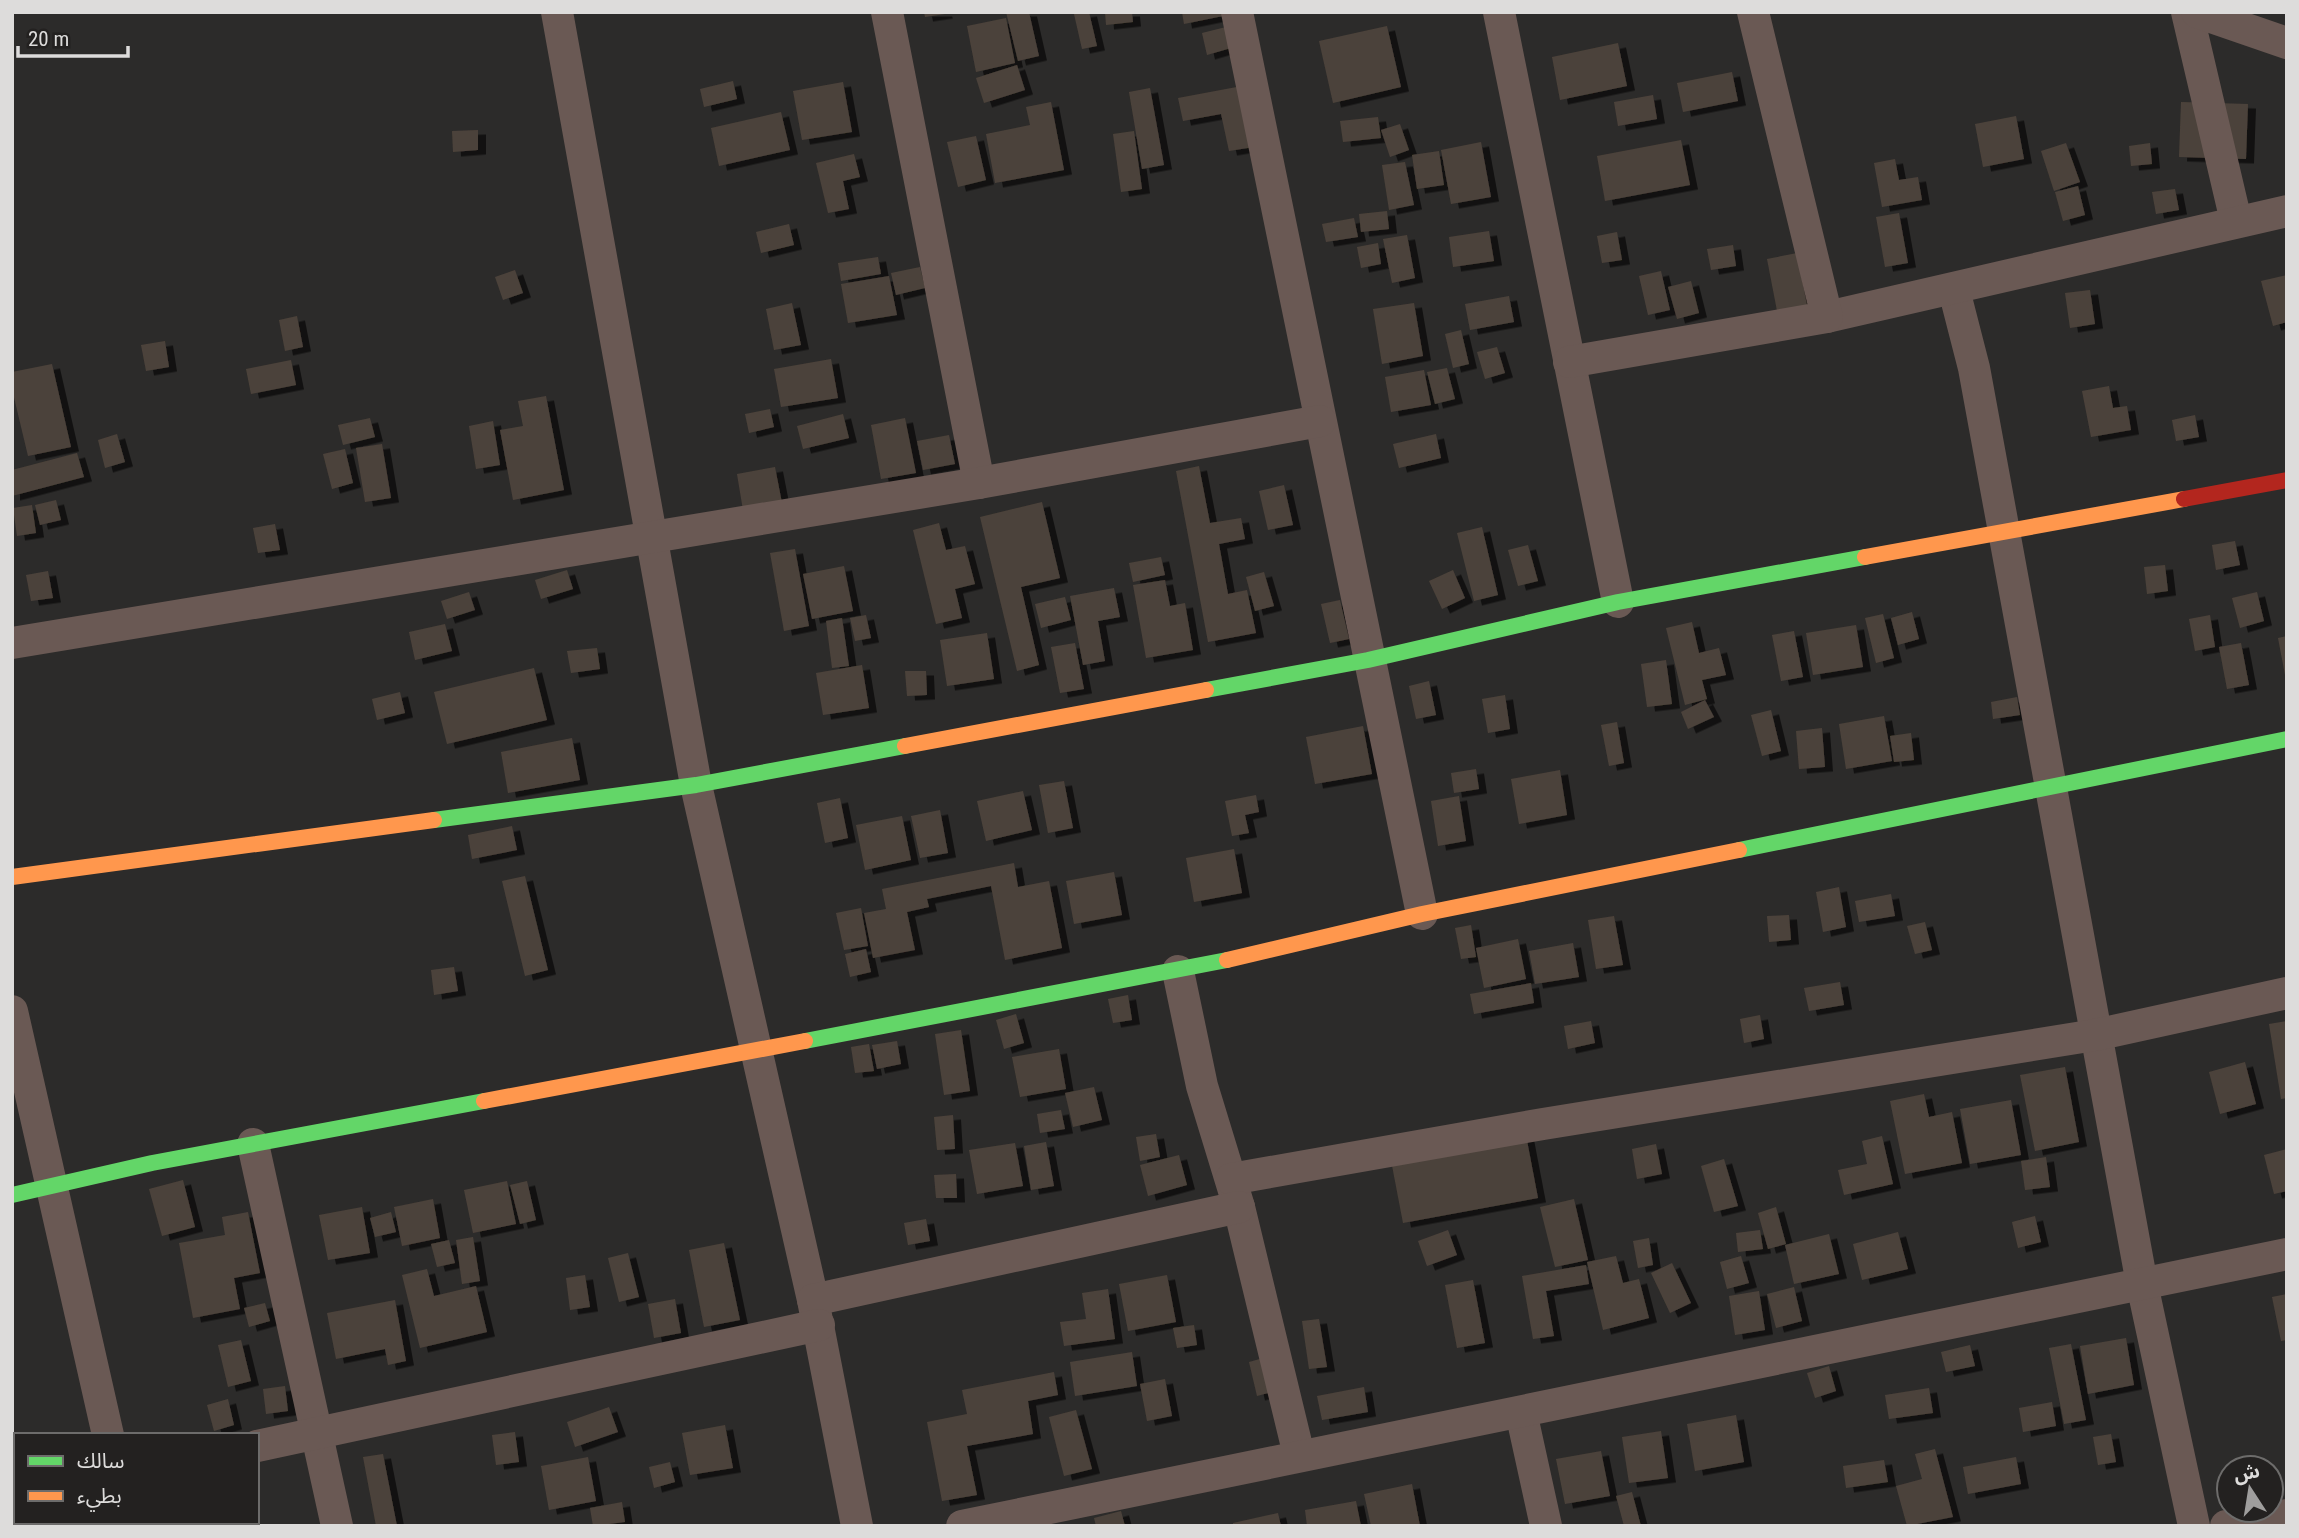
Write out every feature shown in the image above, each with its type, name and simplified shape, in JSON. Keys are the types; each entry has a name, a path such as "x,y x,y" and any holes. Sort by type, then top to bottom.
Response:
{"street":[{"path":"557,12 696,785 816,1313 857,1526"},
{"path":"887,12 979,483"},
{"path":"1237,12 1422,914"},
{"path":"1499,12 1618,602"},
{"path":"1753,12 1827,317"},
{"path":"2187,12 2236,221"},
{"path":"2197,12 2287,43"},
{"path":"1569,362 1827,317 1954,290 2287,211"},
{"path":"1954,290 1974,368 2049,789 2142,1284 2194,1526"},
{"path":"12,643 979,483 1320,421"},
{"path":"12,877 696,785 1368,660 1618,602 2287,480"},
{"path":"12,1195 253,1144 1178,971 1422,914 2287,739"},
{"path":"1178,971 1202,1086 1235,1193 1299,1455"},
{"path":"259,1446 816,1313 1235,1193 1543,1124 2095,1035 2287,993"},
{"path":"12,1011 54,1185 108,1433"},
{"path":"253,1144 337,1526"},
{"path":"962,1526 2287,1254"},
{"path":"1521,1412 1546,1526"},
{"path":"2226,1526 2287,1515"}],"building":[{"path":"924,12 944,12 945,14 925,17"},
{"path":"1006,12 1029,12 1039,56 1018,61"},
{"path":"1089,12 1097,46 1082,49 1074,14"},
{"path":"1105,12 1132,12 1133,22 1106,25"},
{"path":"1182,12 1222,12 1223,16 1184,24"},
{"path":"1006,18 1015,63 976,72 967,26"},
{"path":"1387,26 1401,87 1333,103 1319,41"},
{"path":"1226,27 1231,48 1207,55 1202,33"},
{"path":"1618,43 1627,86 1560,100 1552,57"},
{"path":"1017,65 1025,90 984,103 976,78"},
{"path":"1732,72 1738,101 1683,112 1677,83"},
{"path":"733,81 737,99 704,107 700,89"},
{"path":"843,82 852,132 802,140 793,91"},
{"path":"1242,86 1254,147 1229,151 1221,114 1183,121 1178,98"},
{"path":"1150,88 1164,165 1142,169 1129,92"},
{"path":"1653,95 1657,119 1618,126 1614,102"},
{"path":"1051,102 1064,170 995,183 986,134 1030,125 1026,107"},
{"path":"2181,102 2248,104 2246,159 2179,157"},
{"path":"781,112 790,150 719,166 711,128"},
{"path":"2016,116 2024,159 1983,167 1975,124"},
{"path":"1378,117 1381,138 1343,142 1340,121"},
{"path":"1400,124 1409,150 1390,157 1381,130"},
{"path":"478,130 478,150 453,152 452,131"},
{"path":"1134,131 1142,189 1121,192 1113,134"},
{"path":"976,136 986,180 958,187 947,142"},
{"path":"1681,140 1690,185 1605,201 1597,156"},
{"path":"1481,142 1491,197 1451,204 1441,150"},
{"path":"2066,143 2080,182 2054,191 2041,151"},
{"path":"2150,143 2152,164 2131,166 2129,146"},
{"path":"1439,151 1444,185 1417,189 1412,155"},
{"path":"854,154 860,177 843,181 849,209 828,213 816,163"},
{"path":"1895,159 1899,180 1918,177 1922,200 1882,207 1874,163"},
{"path":"1405,162 1414,205 1389,210 1382,165"},
{"path":"2078,186 2085,215 2063,221 2055,192"},
{"path":"2175,189 2179,210 2156,214 2152,192"},
{"path":"1387,211 1389,229 1361,232 1359,214"},
{"path":"1899,213 1908,263 1885,267 1876,217"},
{"path":"1354,218 1358,237 1326,242 1322,224"},
{"path":"789,224 794,245 761,253 756,232"},
{"path":"1489,231 1494,261 1453,267 1449,237"},
{"path":"1617,232 1622,260 1602,263 1597,236"},
{"path":"1407,235 1415,278 1392,283 1383,239"},
{"path":"1378,243 1381,264 1361,268 1357,247"},
{"path":"1733,245 1736,266 1711,270 1707,249"},
{"path":"1797,253 1808,311 1778,316 1767,259"},
{"path":"878,257 881,274 841,281 838,263"},
{"path":"920,267 925,288 896,295 891,273"},
{"path":"515,270 523,293 503,300 495,277"},
{"path":"1661,271 1670,310 1648,315 1639,276"},
{"path":"2287,275 2287,322 2273,326 2261,281"},
{"path":"889,276 897,315 848,323 841,284"},
{"path":"1691,281 1699,313 1677,319 1668,287"},
{"path":"2090,290 2095,324 2070,328 2065,293"},
{"path":"1509,296 1514,322 1470,330 1465,304"},
{"path":"792,303 801,345 774,350 766,309"},
{"path":"1414,303 1423,356 1382,364 1373,309"},
{"path":"297,316 303,347 285,351 279,320"},
{"path":"1461,330 1469,364 1453,368 1445,334"},
{"path":"165,341 169,367 146,371 141,345"},
{"path":"1497,347 1505,373 1485,379 1477,352"},
{"path":"831,359 838,398 781,407 774,369"},
{"path":"291,360 296,385 251,394 246,369"},
{"path":"52,364 71,447 28,456 12,389 12,372"},
{"path":"1447,368 1455,399 1435,404 1427,372"},
{"path":"1424,370 1431,405 1391,412 1385,377"},
{"path":"2109,386 2113,408 2127,406 2131,430 2091,437 2082,391"},
{"path":"546,396 564,490 513,500 500,430 523,426 518,401"},
{"path":"770,409 774,427 749,433 745,414"},
{"path":"843,414 849,438 803,449 797,426"},
{"path":"2195,415 2199,437 2176,441 2172,420"},
{"path":"370,418 375,437 343,445 338,425"},
{"path":"905,418 916,473 881,479 871,425"},
{"path":"493,421 500,465 476,469 469,426"},
{"path":"117,434 125,462 105,468 98,440"},
{"path":"1436,434 1441,458 1399,468 1393,444"},
{"path":"949,435 955,464 923,470 917,441"},
{"path":"382,444 391,498 365,502 356,448"},
{"path":"345,449 353,483 332,489 323,454"},
{"path":"77,453 84,477 12,496 12,470"},
{"path":"1199,466 1210,523 1241,518 1245,539 1219,544 1228,594 1247,590 1256,633 1208,642 1176,471"},
{"path":"775,467 782,503 743,510 737,474"},
{"path":"1284,485 1293,525 1268,530 1259,491"},
{"path":"56,500 61,520 40,525 35,505"},
{"path":"1042,502 1060,578 1021,587 1039,665 1017,671 980,517"},
{"path":"32,505 36,533 17,536 13,508"},
{"path":"939,523 946,550 965,546 975,584 955,589 962,618 936,624 913,530"},
{"path":"275,524 280,550 258,553 253,528"},
{"path":"1482,527 1498,595 1474,601 1457,533"},
{"path":"2235,541 2240,565 2216,570 2212,545"},
{"path":"1528,545 1538,581 1518,586 1508,550"},
{"path":"795,549 809,626 784,631 770,553"},
{"path":"1161,557 1165,575 1133,582 1129,563"},
{"path":"2165,565 2168,591 2147,594 2144,567"},
{"path":"844,566 853,611 812,619 803,574"},
{"path":"567,570 573,589 541,599 535,580"},
{"path":"1453,570 1465,598 1442,609 1429,581"},
{"path":"48,571 53,598 31,601 26,575"},
{"path":"1264,572 1274,606 1255,611 1246,577"},
{"path":"1165,580 1170,606 1185,603 1193,650 1146,658 1133,585"},
{"path":"1114,588 1120,617 1098,621 1105,661 1083,665 1070,596"},
{"path":"469,592 475,610 447,619 441,601"},
{"path":"2257,592 2264,621 2240,628 2232,598"},
{"path":"1065,597 1071,620 1041,628 1035,604"},
{"path":"1340,600 1349,639 1330,643 1321,604"},
{"path":"1912,612 1919,639 1898,645 1891,618"},
{"path":"1883,614 1894,658 1876,663 1865,618"},
{"path":"866,615 871,638 855,641 850,618"},
{"path":"2210,615 2215,647 2195,651 2189,619"},
{"path":"842,618 849,666 832,668 826,621"},
{"path":"1692,622 1699,653 1719,648 1726,675 1702,680 1707,699 1685,705 1666,628"},
{"path":"445,624 452,651 415,660 409,632"},
{"path":"1856,625 1863,667 1813,675 1806,633"},
{"path":"1794,631 1803,677 1781,681 1772,635"},
{"path":"987,633 994,679 947,686 940,640"},
{"path":"2287,636 2287,675 2285,675 2278,638"},
{"path":"1075,643 1084,689 1060,693 1051,647"},
{"path":"2241,643 2249,685 2227,689 2219,647"},
{"path":"597,648 600,669 571,673 567,651"},
{"path":"1666,660 1672,704 1647,707 1641,664"},
{"path":"862,665 869,708 823,715 816,673"},
{"path":"534,668 547,720 447,744 434,692"},
{"path":"905,671 926,671 927,695 907,696"},
{"path":"1429,681 1436,715 1416,719 1409,686"},
{"path":"400,692 405,713 377,720 372,699"},
{"path":"1505,695 1510,729 1488,733 1482,699"},
{"path":"2017,697 2020,715 1993,719 1991,702"},
{"path":"1705,700 1714,717 1688,729 1681,712"},
{"path":"1771,710 1781,751 1762,756 1751,715"},
{"path":"1884,716 1892,761 1846,769 1839,724"},
{"path":"1617,722 1624,763 1609,766 1601,725"},
{"path":"1363,726 1372,774 1315,784 1306,737"},
{"path":"1822,728 1825,767 1799,769 1796,731"},
{"path":"1911,733 1914,760 1894,762 1890,736"},
{"path":"572,738 580,780 508,793 501,752"},
{"path":"1476,769 1479,789 1454,793 1451,773"},
{"path":"1560,770 1567,815 1519,824 1511,779"},
{"path":"1064,781 1073,828 1048,833 1039,785"},
{"path":"1023,791 1032,830 986,841 977,801"},
{"path":"1256,795 1259,812 1245,815 1249,833 1232,836 1225,801"},
{"path":"1459,796 1466,841 1438,846 1431,801"},
{"path":"840,798 848,838 825,843 817,803"},
{"path":"940,810 948,853 920,858 911,816"},
{"path":"902,816 911,860 865,870 856,825"},
{"path":"512,826 517,850 472,859 468,835"},
{"path":"1234,849 1242,893 1194,902 1186,858"},
{"path":"1014,863 1018,887 1049,881 1062,948 1005,960 991,886 927,899 929,907 907,912 915,950 873,958 864,913 886,909 882,889"},
{"path":"1114,872 1122,915 1074,924 1066,881"},
{"path":"525,876 548,970 525,976 502,881"},
{"path":"1839,887 1846,927 1823,932 1816,892"},
{"path":"1891,894 1895,916 1859,922 1855,901"},
{"path":"861,908 868,946 844,950 836,913"},
{"path":"1789,915 1791,940 1769,942 1767,916"},
{"path":"1614,916 1623,965 1596,969 1588,920"},
{"path":"1925,922 1932,950 1915,954 1907,926"},
{"path":"1471,925 1476,957 1461,959 1455,928"},
{"path":"1518,939 1526,979 1484,988 1476,948"},
{"path":"1573,943 1579,977 1535,984 1529,951"},
{"path":"866,949 871,972 850,977 845,954"},
{"path":"454,967 458,991 434,995 431,970"},
{"path":"1840,982 1844,1005 1809,1011 1804,988"},
{"path":"1531,983 1534,1003 1474,1014 1470,994"},
{"path":"1128,995 1132,1020 1113,1023 1108,999"},
{"path":"1016,1014 1024,1043 1004,1049 996,1020"},
{"path":"1760,1015 1764,1039 1744,1043 1740,1019"},
{"path":"1591,1021 1595,1043 1568,1049 1564,1026"},
{"path":"2287,1021 2287,1098 2281,1099 2269,1024"},
{"path":"961,1030 970,1091 944,1095 935,1034"},
{"path":"897,1041 901,1064 877,1069 872,1045"},
{"path":"869,1044 874,1071 855,1073 851,1047"},
{"path":"1059,1049 1066,1089 1020,1097 1012,1057"},
{"path":"2245,1062 2256,1104 2220,1114 2209,1072"},
{"path":"2065,1067 2079,1142 2035,1151 2020,1075"},
{"path":"1094,1087 1102,1120 1073,1127 1065,1093"},
{"path":"1924,1094 1929,1117 1952,1112 1962,1163 1905,1174 1890,1101"},
{"path":"2011,1100 2021,1155 1970,1164 1960,1109"},
{"path":"1061,1110 1065,1129 1040,1133 1037,1114"},
{"path":"953,1115 955,1149 937,1150 934,1117"},
{"path":"1525,1130 1538,1198 1403,1223 1390,1155"},
{"path":"1156,1134 1160,1157 1140,1161 1136,1137"},
{"path":"1882,1136 1893,1184 1844,1195 1838,1170 1867,1164 1862,1141"},
{"path":"1046,1142 1054,1186 1031,1190 1024,1146"},
{"path":"1015,1143 1023,1186 977,1194 969,1150"},
{"path":"1656,1144 1662,1174 1637,1179 1632,1149"},
{"path":"2287,1149 2287,1191 2274,1194 2264,1155"},
{"path":"1179,1155 1187,1185 1148,1196 1140,1165"},
{"path":"2046,1157 2050,1187 2025,1190 2021,1161"},
{"path":"1724,1159 1738,1206 1714,1212 1701,1166"},
{"path":"956,1174 957,1198 936,1198 934,1175"},
{"path":"183,1180 195,1227 162,1236 149,1189"},
{"path":"507,1181 516,1224 473,1233 464,1190"},
{"path":"527,1181 536,1220 520,1224 510,1185"},
{"path":"433,1199 440,1238 402,1246 394,1207"},
{"path":"1574,1199 1588,1260 1555,1267 1540,1207"},
{"path":"362,1207 370,1253 328,1260 319,1215"},
{"path":"1776,1207 1786,1244 1768,1249 1758,1213"},
{"path":"248,1212 260,1273 234,1278 240,1309 193,1318 179,1243 225,1235 222,1217"},
{"path":"391,1212 396,1232 375,1237 370,1218"},
{"path":"2035,1216 2041,1242 2018,1248 2012,1222"},
{"path":"926,1219 930,1241 908,1245 904,1223"},
{"path":"1448,1230 1457,1255 1427,1266 1418,1241"},
{"path":"1760,1230 1763,1249 1738,1252 1736,1233"},
{"path":"1898,1232 1908,1269 1862,1280 1853,1244"},
{"path":"1829,1234 1839,1274 1794,1284 1785,1245"},
{"path":"473,1237 480,1281 462,1284 456,1240"},
{"path":"1649,1238 1653,1265 1638,1268 1633,1241"},
{"path":"449,1240 455,1263 437,1267 431,1244"},
{"path":"724,1243 740,1320 704,1327 689,1250"},
{"path":"628,1253 639,1297 619,1302 608,1258"},
{"path":"1616,1256 1623,1283 1639,1279 1649,1318 1603,1330 1587,1262"},
{"path":"1741,1256 1749,1283 1727,1289 1720,1262"},
{"path":"1672,1263 1691,1303 1670,1313 1651,1273"},
{"path":"1586,1265 1589,1284 1546,1291 1554,1336 1533,1339 1522,1276"},
{"path":"427,1269 434,1296 476,1286 487,1332 420,1348 402,1275"},
{"path":"585,1275 590,1307 570,1310 566,1278"},
{"path":"1167,1275 1176,1322 1128,1331 1119,1284"},
{"path":"1473,1280 1485,1343 1457,1348 1445,1285"},
{"path":"1794,1287 1802,1321 1776,1328 1767,1294"},
{"path":"1108,1289 1115,1339 1064,1346 1060,1322 1086,1319 1082,1293"},
{"path":"1759,1291 1765,1330 1735,1335 1729,1296"},
{"path":"2287,1294 2287,1340 2281,1341 2272,1297"},
{"path":"675,1299 681,1333 654,1338 648,1304"},
{"path":"395,1300 406,1361 388,1365 385,1349 336,1359 327,1313"},
{"path":"265,1303 270,1321 249,1327 244,1308"},
{"path":"1319,1319 1327,1367 1309,1369 1302,1321"},
{"path":"1194,1325 1197,1345 1177,1348 1173,1328"},
{"path":"2126,1338 2134,1385 2088,1394 2080,1346"},
{"path":"241,1340 251,1381 228,1387 218,1345"},
{"path":"2071,1344 2086,1420 2064,1424 2049,1348"},
{"path":"1970,1345 1975,1366 1946,1372 1941,1352"},
{"path":"1132,1352 1137,1386 1075,1396 1070,1362"},
{"path":"1267,1357 1276,1391 1257,1396 1249,1362"},
{"path":"1829,1366 1836,1391 1815,1398 1807,1373"},
{"path":"1054,1372 1058,1395 1028,1401 1033,1434 967,1446 977,1495 942,1501 927,1422 967,1414 962,1390"},
{"path":"1165,1379 1172,1416 1147,1421 1140,1384"},
{"path":"285,1386 288,1411 266,1414 263,1389"},
{"path":"1364,1387 1368,1412 1322,1420 1317,1396"},
{"path":"1929,1388 1933,1413 1889,1419 1885,1395"},
{"path":"228,1399 234,1425 214,1431 207,1405"},
{"path":"2052,1402 2056,1426 2023,1432 2019,1408"},
{"path":"609,1407 618,1432 575,1447 567,1422"},
{"path":"1076,1410 1092,1469 1064,1476 1049,1417"},
{"path":"1736,1415 1744,1462 1695,1471 1687,1424"},
{"path":"725,1425 733,1468 690,1475 682,1433"},
{"path":"1661,1431 1668,1478 1629,1483 1622,1437"},
{"path":"515,1432 519,1462 496,1465 492,1435"},
{"path":"2111,1434 2116,1462 2098,1465 2093,1437"},
{"path":"1935,1449 1953,1517 1907,1526 1896,1486 1922,1479 1915,1454"},
{"path":"1601,1451 1610,1496 1565,1504 1556,1459"},
{"path":"383,1454 397,1526 376,1526 363,1457"},
{"path":"588,1457 596,1501 549,1510 541,1466"},
{"path":"2016,1457 2021,1484 1968,1494 1963,1467"},
{"path":"1884,1460 1888,1482 1846,1488 1843,1466"},
{"path":"670,1462 675,1482 654,1488 649,1467"},
{"path":"1412,1484 1420,1526 1371,1526 1364,1494"},
{"path":"1632,1492 1641,1526 1624,1526 1616,1496"},
{"path":"1356,1501 1361,1526 1307,1526 1305,1510"},
{"path":"622,1502 625,1522 593,1526 590,1508"},
{"path":"1121,1511 1125,1526 1096,1526 1094,1518"},
{"path":"1278,1513 1281,1526 1233,1526 1233,1523"}],"traffic: fast":[{"path":"1206,690 1368,660 1618,602 1865,557"},
{"path":"1739,850 2287,739"},
{"path":"434,820 696,785 905,746"},
{"path":"805,1041 1227,960"},
{"path":"12,1195 152,1163 484,1101"}],"traffic: slow":[{"path":"1865,557 2184,499"},
{"path":"905,746 1206,690"},
{"path":"12,877 434,820"},
{"path":"1227,960 1422,914 1739,850"},
{"path":"484,1101 805,1041"}],"traffic: jam":[{"path":"2184,499 2287,480"}]}
